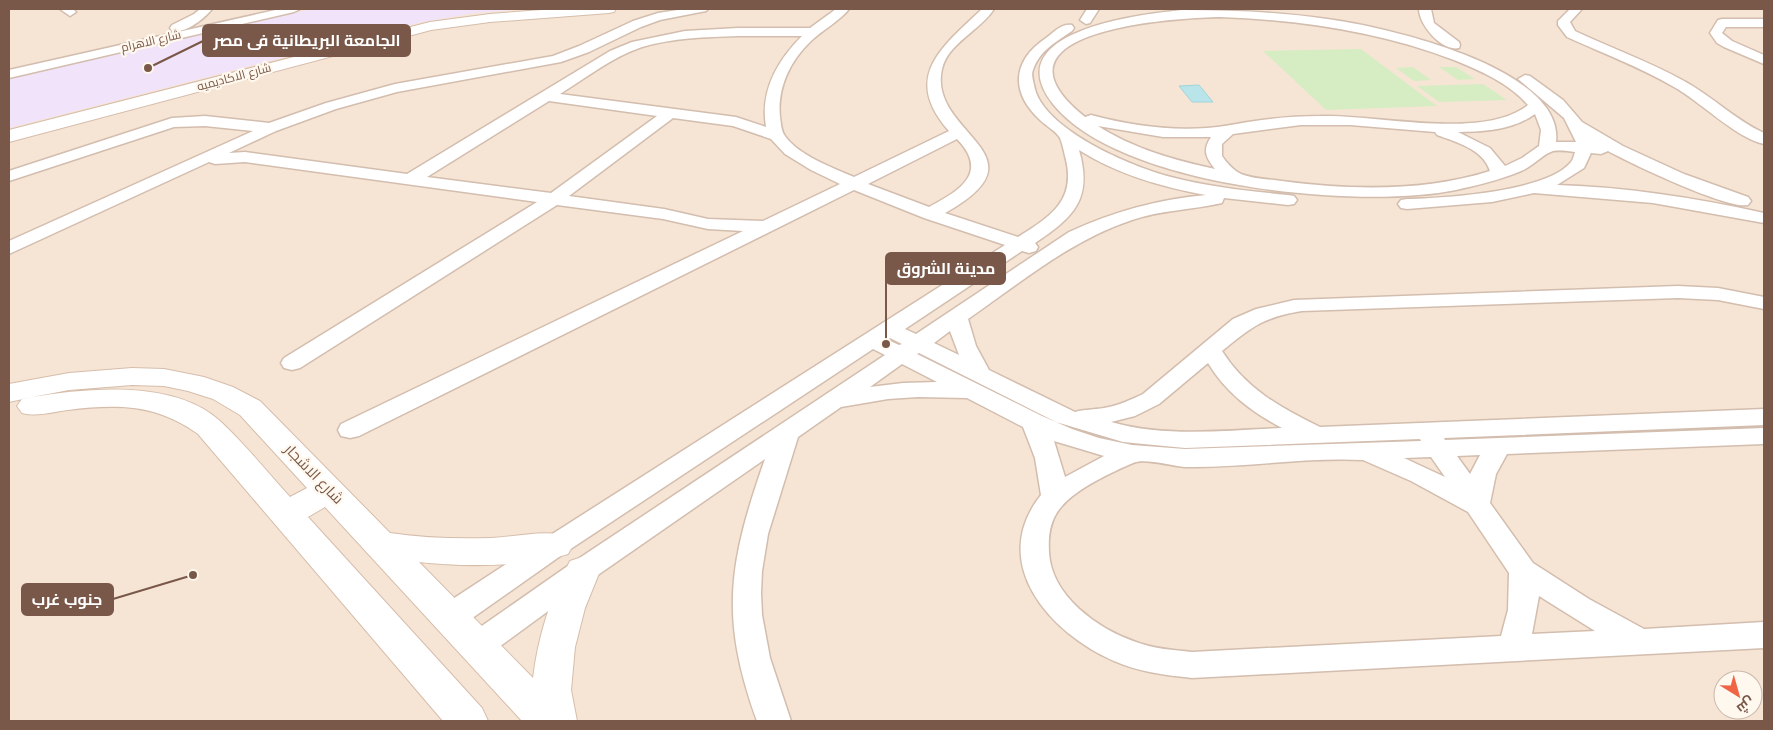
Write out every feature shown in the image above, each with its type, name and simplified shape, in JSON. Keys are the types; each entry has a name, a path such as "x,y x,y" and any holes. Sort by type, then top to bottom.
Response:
{"street":[{"name":"شارع الاهرام","path":"9,74 251,16 271,9"},
{"name":"شارع الاهرام","path":"9,68 216,21 294,9"},
{"name":"شارع الاكاديميه","path":"9,136 425,24 462,17 574,9"},
{"name":"شارع الاكاديميه","path":"9,132 430,26 466,20 609,9"},
{"path":"9,248 196,162 240,150 271,128 331,106 395,88 556,60 642,22 702,9"},
{"path":"776,136 772,115 776,84 781,69 812,32 843,9"},
{"path":"930,214 959,197 971,186 978,175 981,163 978,152 952,125 943,111 937,97 935,72 939,60 988,9"},
{"path":"1277,9 1320,10"},
{"path":"1424,29 1425,9"},
{"path":"1576,9 1564,21 1564,26 1571,34 1678,83 1707,101 1745,130 1764,140"},
{"path":"1140,13 1088,32 1064,45 1050,60 1046,72 1048,82 1052,93 1071,126 1106,160 1191,195 1335,203 1421,204 1468,200 1527,190 1561,178 1580,164 1584,156 1586,140 1579,126 1562,107 1532,84 1503,67 1424,29 1292,10"},
{"path":"1742,10 1764,15"},
{"path":"1071,126 1152,158 1182,167 1235,178 1301,187 1367,191 1455,185 1499,174 1532,159 1546,146 1549,132 1546,119 1537,105 1509,83 1480,66 1455,55 1343,17 1183,12 1100,12 1046,41 1029,60 1025,71 1024,84 1028,95 1050,122 1071,126 1120,128 1164,133 1227,131 1251,126 1303,121 1362,121 1417,126 1470,127 1502,124 1524,116 1537,105"},
{"path":"164,33 202,13 216,21"},
{"path":"1764,23 1719,18 1716,33 1720,40 1764,60"},
{"path":"1398,37 1424,29"},
{"path":"411,179 615,54 644,42 696,34 812,32"},
{"path":"547,96 736,122 776,136 792,153 805,161 856,183 930,214 1050,254"},
{"path":"292,363 554,199 670,113"},
{"path":"736,122 772,115"},
{"path":"9,176 172,123 205,121 271,128"},
{"path":"450,617 556,545 1048,226 1070,204 1077,187 1077,170 1071,126"},
{"path":"1417,126 1450,135 1473,144 1493,158 1498,166 1499,174"},
{"path":"1579,126 1624,154 1688,182 1764,208"},
{"path":"1227,131 1218,137 1213,144 1212,152 1223,169 1235,178"},
{"path":"350,430 960,132"},
{"path":"1546,146 1586,147 1624,154"},
{"path":"240,150 411,179 664,214 690,221 728,225 767,226"},
{"path":"1077,170 1106,160 1152,158"},
{"path":"1532,159 1544,169 1561,178 1599,192"},
{"path":"1182,167 1195,181 1191,195"},
{"path":"1527,190 1599,192 1681,202 1764,218"},
{"path":"477,646 582,571 1076,236 1116,218 1161,206 1191,195"},
{"path":"690,221 703,237 707,256"},
{"path":"1064,417 1090,418 1113,415 1134,409 1151,399 1241,324 1253,317 1284,307 1678,292 1718,294 1764,303"},
{"path":"956,317 978,384 1033,422 1096,446 1132,453 1185,458 1364,451 1432,439 1764,417"},
{"path":"880,335 978,384 1064,417 1115,432 1154,438 1185,440 1317,434 1432,439 1500,446 1764,436"},
{"path":"1211,350 1220,368 1236,386 1258,404 1285,420 1317,434"},
{"name":"شارع الاشجار","path":"9,393 66,382 133,377 180,380 213,388 233,397 250,408 330,490 548,721"},
{"path":"829,403 865,394 902,389 938,389 978,384"},
{"path":"9,411 50,403 129,399 162,404 189,413 209,427 468,721"},
{"path":"1033,422 1049,458 1053,477 1054,497"},
{"path":"774,721 759,683 751,645 746,590 751,549 788,432"},
{"path":"1432,439 1523,571 1578,607 1640,642"},
{"path":"1478,505 1478,487 1482,472 1489,458 1500,446"},
{"path":"1364,451 1420,475 1478,505"},
{"path":"1132,453 1054,497 1040,516 1034,537 1035,561 1044,586 1068,616 1088,632 1120,650 1156,661 1192,665 1764,635"},
{"path":"286,514 330,490"},
{"path":"382,545 418,551 463,553 509,551 556,545"},
{"path":"557,721 551,690 556,647 566,608 582,571"},
{"path":"1511,648 1519,630 1524,610 1523,571"}],"shaded area":[{"path":"9,9 1764,9 1764,721 9,721"},
{"path":"312,9 528,9 475,13 422,22 9,128 9,79"}],"green space":[{"path":"1361,49 1437,106 1326,110 1263,51"},
{"path":"1413,67 1431,80 1414,81 1396,68"},
{"path":"1439,67 1456,67 1475,79 1458,80"},
{"path":"1483,84 1507,100 1439,102 1417,86"}],"water":[{"path":"1199,85 1213,102 1192,102 1179,86"}],"place":[{"name":"الجامعة البريطانية فى مصر","path":"148,68"},
{"name":"مدينة الشروق","path":"886,344"},
{"name":"جنوب غرب","path":"193,575"}]}
